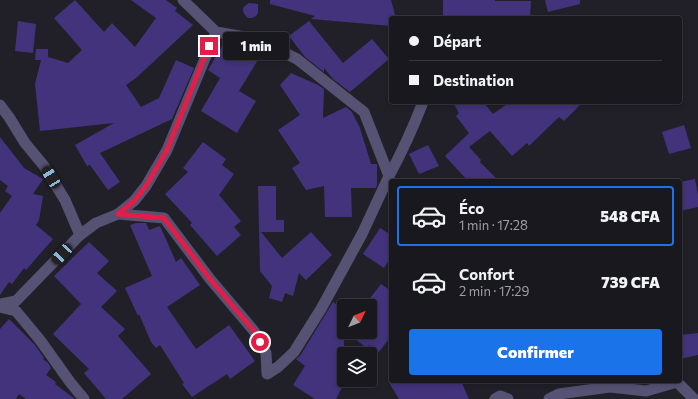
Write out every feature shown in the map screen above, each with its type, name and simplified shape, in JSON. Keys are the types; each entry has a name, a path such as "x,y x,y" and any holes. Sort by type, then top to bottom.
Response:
{"street":[{"path":"183,0 216,32 257,39 297,59 364,112 389,176"},
{"path":"0,304 16,301 80,235 96,223 118,214 134,201 146,186 167,150 216,32"},
{"path":"118,214 164,218 210,279 254,331 266,353 267,374 278,367 294,352 321,309 362,234 400,156 422,104"},
{"path":"0,105 25,143 44,166 65,200 80,235"},
{"path":"0,307 16,311 40,340 84,399"},
{"path":"549,399 558,394 610,387 646,391 674,383"},
{"path":"679,383 694,399"},
{"path":"496,399 500,396 508,399"}],"building":[{"path":"75,0 104,32 112,23 135,47 156,18 131,0 166,0 177,8 175,11 193,25 136,78 126,85 141,107 159,98 176,60 194,68 172,119 100,153 120,182 108,190 90,165 87,166 75,145 114,123 40,131 35,84 41,60 35,60 36,49 48,49 48,57 68,63 82,50 54,18"},
{"path":"270,0 391,0 395,16 389,16 389,26 311,19 315,16 270,4"},
{"path":"443,0 531,1 530,16 443,16"},
{"path":"545,0 580,0 580,4 548,12"},
{"path":"249,3 258,4 258,13 252,18 248,18 243,12 243,8"},
{"path":"18,21 36,24 33,53 15,51"},
{"path":"309,21 343,63 372,39 389,59 350,92 333,79 324,68 324,72 305,57 289,36"},
{"path":"225,41 232,42 259,58 239,91 256,101 237,133 201,111 220,78 208,70"},
{"path":"291,73 324,89 323,118 346,107 352,112 360,128 371,164 377,164 376,188 351,188 352,217 325,217 324,186 306,190 292,168 300,163 278,130 300,115 280,85"},
{"path":"454,104 485,104 493,114 507,104 581,104 564,121 559,117 529,146 527,143 512,156 490,131 469,147 481,160 480,162 497,179 466,179 445,156 469,133 456,116 459,113"},
{"path":"684,125 691,148 669,154 662,132"},
{"path":"0,137 24,168 43,179 33,194 43,196 39,220 36,225 53,239 26,270 24,268 12,284 9,282 0,295 0,213 12,196 5,191 8,186 0,180"},
{"path":"203,142 226,159 222,165 234,174 219,195 241,221 234,227 241,235 217,256 190,225 192,223 165,194 188,172 183,168"},
{"path":"428,145 439,166 419,174 409,154"},
{"path":"695,179 698,195 698,207 682,211 682,182"},
{"path":"258,186 276,186 276,220 284,220 284,232 261,232 282,258 311,232 332,255 306,280 299,273 293,296 285,293 282,302 269,298 272,286 260,271"},
{"path":"136,223 146,223 149,230 160,226 176,262 181,258 200,285 167,307 196,349 229,325 255,361 230,379 227,374 192,397 182,384 184,383 160,345 156,348 151,342 139,314 138,316 125,288 152,276 130,225"},
{"path":"380,228 389,234 389,260 384,268 363,254"},
{"path":"89,242 109,261 97,273 117,291 101,307 125,329 118,336 151,374 122,399 106,399 84,373 89,369 53,334 81,304 54,276"},
{"path":"381,284 389,290 389,339 379,352 377,351 377,347 372,347 369,345 366,347 355,339 377,339 377,299 369,299"},
{"path":"333,302 337,305 337,339 344,339 344,347 337,347 337,387 342,387 336,399 315,399 293,385 305,366 296,359 300,356"},
{"path":"9,319 35,345 44,358 43,359 48,363 51,368 46,375 75,399 26,399 19,394 16,399 0,399 0,329"},
{"path":"698,333 698,355 682,359 682,335"},
{"path":"389,383 462,383 469,399 399,399"}],"route":[{"path":"209,46 167,150 146,186 134,201 118,214 164,218 190,250 210,279 254,331 260,342"}]}
